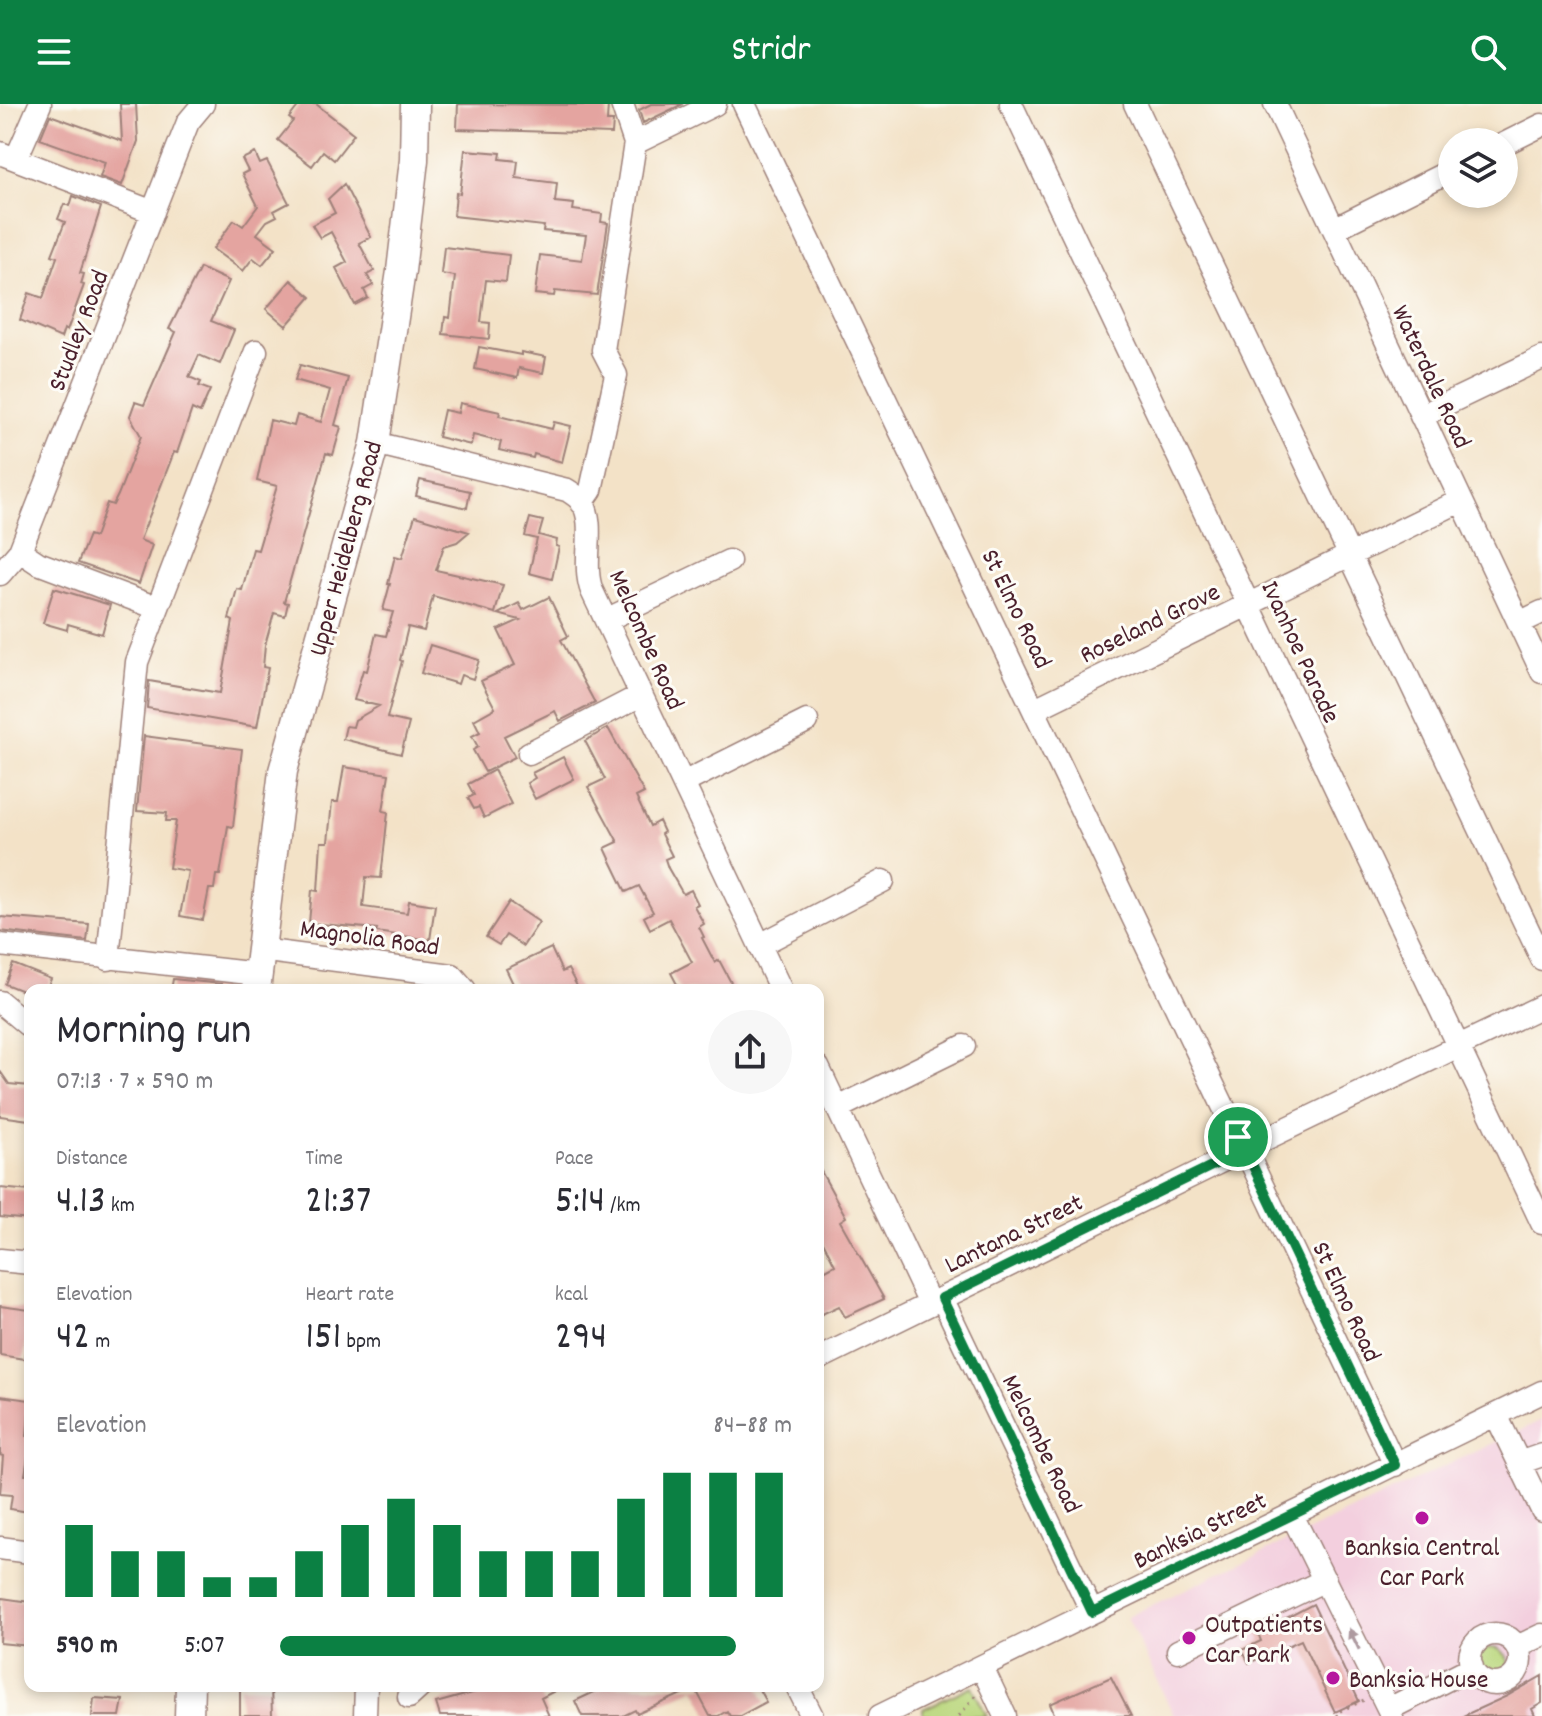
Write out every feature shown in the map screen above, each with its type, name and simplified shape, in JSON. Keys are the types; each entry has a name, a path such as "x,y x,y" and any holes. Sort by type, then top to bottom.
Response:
{"main road":[{"name":"Upper Heidelberg Road","path":"258,971 283,771 375,443 403,257 414,160 415,104"},
{"path":"189,1716 190,1692"}],"street":[{"path":"40,104 8,156 153,212"},
{"name":"Studley Road","path":"0,574 20,551 188,122 203,104"},
{"path":"375,443 567,490 582,503 591,490 616,375 603,350 635,143 622,104"},
{"path":"635,143 715,104"},
{"name":"St Elmo Road","path":"744,104 1395,1465"},
{"name":"Ivanhoe Parade","path":"1011,104 1542,1223"},
{"path":"1135,104 1542,959"},
{"name":"Waterdale Road","path":"1275,104 1542,672"},
{"path":"1518,137 1542,125"},
{"path":"1334,229 1438,177"},
{"path":"108,959 137,662 256,351"},
{"path":"1421,416 1542,358"},
{"name":"Roseland Grove","path":"1035,709 1460,501"},
{"name":"Melcombe Road","path":"582,503 589,521 588,581 778,984"},
{"path":"20,551 38,563 157,608"},
{"path":"606,620 729,561"},
{"path":"1519,623 1542,612"},
{"path":"529,753 641,695"},
{"path":"683,783 807,721"},
{"path":"760,945 883,881"},
{"name":"Magnolia Road","path":"0,945 108,959 258,971 452,975 460,984"},
{"path":"0,1002 24,1022"},
{"name":"Lantana Street","path":"824,1356 1542,1006"},
{"path":"838,1108 964,1046"},
{"name":"Melcombe Road","path":"824,1079 1092,1612"},
{"path":"0,1260 24,1262"},
{"name":"Banksia Street","path":"890,1714 1542,1392"},
{"path":"1496,1415 1542,1510"},
{"path":"1519,1463 1542,1455"},
{"path":"1292,1515 1385,1707 1472,1667"},
{"path":"0,1548 24,1551"},
{"path":"1178,1651 1325,1580"},
{"path":"1501,1635 1517,1647 1519,1665 1509,1680 1492,1684 1483,1681 1472,1667 1474,1647 1481,1639 1501,1635"},
{"path":"1517,1647 1542,1635"},
{"path":"982,1667 1005,1716"},
{"path":"365,1716 366,1692"},
{"path":"800,1692 812,1716"}],"path":[{"path":"959,1716 977,1693"},
{"path":"1338,1716 1336,1713 1385,1707"}],"shaded area":[{"path":"1542,1420 1542,1716 1174,1716 1127,1617"}],"green space":[{"path":"1492,1648 1504,1653 1509,1665 1504,1677 1492,1682 1480,1677 1475,1665 1480,1653"},
{"path":"972,1686 987,1716 923,1716 923,1709"}],"building":[{"path":"120,104 136,104 138,141 122,185 100,177 105,162 40,139 50,115 122,141"},
{"path":"300,104 316,104 354,134 334,160 323,151 312,166 278,140 293,121 289,118"},
{"path":"458,104 608,105 607,121 613,121 612,134 457,129"},
{"path":"651,104 683,104 643,123 639,110"},
{"path":"465,150 501,153 500,159 518,161 516,178 557,183 555,202 574,204 573,210 602,214 601,222 608,223 597,295 555,291 554,296 535,294 540,255 582,260 586,235 543,231 544,226 454,216"},
{"path":"255,153 260,164 267,161 289,203 274,211 277,216 267,221 257,234 276,248 262,265 253,258 243,271 213,249 234,220 243,226 258,206 242,174 248,171 242,159"},
{"path":"344,184 371,237 359,243 374,271 367,275 373,285 364,290 368,298 355,305 336,268 347,262 331,232 320,238 312,225 335,213 328,199"},
{"path":"73,196 101,207 80,273 84,274 81,284 84,285 67,331 64,329 61,338 20,320 29,293 43,298 57,257 52,255 65,222 58,219 64,204 70,206"},
{"path":"444,247 509,255 506,282 486,280 481,322 490,323 489,339 443,334 445,317 450,318 455,276 441,274"},
{"path":"200,268 229,281 211,321 234,330 220,364 199,355 189,377 210,390 200,413 192,409 140,540 152,545 139,584 78,563 89,535 95,537 107,503 113,505 118,495 141,436 130,416 135,402 144,405 176,332 169,329"},
{"path":"291,280 311,297 286,326 266,309"},
{"path":"479,347 546,357 543,373 519,368 517,378 475,369"},
{"path":"300,365 348,378 335,425 341,427 333,455 326,453 284,602 288,603 285,616 274,613 265,645 263,667 268,668 257,727 147,708 149,681 220,693 233,621 229,619 237,589 242,590 253,549 258,550 277,486 257,481 270,420 294,426 297,415 321,422 330,390 295,380"},
{"path":"460,403 552,429 554,422 571,426 562,462 534,454 533,458 499,450 501,442 473,435 471,445 438,437 444,410 458,413"},
{"path":"420,480 470,491 467,508 416,496"},
{"path":"415,516 469,532 457,542 444,546 436,570 503,585 495,613 433,596 424,631 408,627 387,718 409,723 401,754 343,739 346,726 353,727 355,720 379,706 354,700 363,670 367,671 376,634 386,636 393,612 383,610 388,584 395,556 402,558"},
{"path":"530,518 543,521 539,535 557,540 556,546 559,547 552,579 529,573 537,539 525,536"},
{"path":"54,588 110,605 102,634 68,624 67,630 43,623"},
{"path":"549,597 568,636 561,640 595,703 560,721 555,711 504,736 515,757 485,772 473,750 478,747 472,736 480,732 474,720 495,708 481,681 515,665 498,630 520,620 498,614 519,603 523,610"},
{"path":"430,645 479,660 473,679 461,675 458,684 421,673"},
{"path":"608,728 644,793 636,797 650,826 659,821 664,832 661,834 672,856 665,859 668,868 683,894 691,890 698,904 694,906 704,924 699,927 702,938 715,963 719,960 732,984 677,984 671,973 692,962 669,919 650,929 644,917 653,912 639,886 626,892 605,848 618,842 588,787 605,779 585,741"},
{"path":"144,736 242,749 233,827 228,826 220,875 216,875 214,889 209,889 203,920 180,916 188,871 169,868 176,821 166,821 167,813 137,811"},
{"path":"563,757 574,779 535,799 527,783 535,778 532,773"},
{"path":"344,767 389,774 383,811 388,812 381,878 366,877 363,907 407,913 409,901 435,905 430,940 376,932 377,929 309,923 312,890 318,891 321,842 328,842 332,802 338,802"},
{"path":"494,770 511,804 484,818 479,807 474,809 468,798 474,795 468,784"},
{"path":"509,902 539,922 523,946 506,935 499,945 486,937"},
{"path":"0,917 89,924 87,941 0,931"},
{"path":"551,948 562,972 568,969 576,984 513,984 506,969"},
{"path":"13,964 51,979 49,984 24,984 24,992 5,984"},
{"path":"173,979 221,984 172,984"},
{"path":"0,1071 9,1084 24,1085 24,1119 0,1116"},
{"path":"824,1177 846,1217 840,1221 884,1299 845,1317 839,1306 824,1313 824,1271 835,1265 824,1244"},
{"path":"0,1188 24,1190 24,1219 0,1217"},
{"path":"0,1306 24,1309 24,1359 0,1355"},
{"path":"0,1396 24,1399 24,1511 10,1509 12,1495 0,1494 3,1456 0,1455"},
{"path":"2,1598 24,1601 24,1645 0,1643"},
{"name":"Banksia House","path":"1313,1604 1359,1701 1335,1712 1301,1640 1249,1663 1242,1650 1261,1641 1258,1633"},
{"path":"1542,1676 1542,1703 1532,1709 1535,1716 1463,1716 1507,1696"},
{"path":"1111,1677 1131,1716 1055,1716 1050,1704"},
{"path":"240,1692 271,1692 272,1716 240,1716"},
{"path":"476,1692 552,1692 541,1698 549,1716 440,1716 436,1703"},
{"path":"594,1692 686,1692 637,1714 635,1710 623,1716 582,1716 575,1701"},
{"path":"697,1692 760,1692 766,1702 740,1716 730,1716 727,1711 710,1716"},
{"path":"94,1698 123,1700 120,1716 92,1716"}],"place":[{"name":"Banksia Central Car Park","path":"1422,1518"},
{"name":"Outpatients Car Park","path":"1189,1638"},
{"name":"Banksia House","path":"1333,1678"}],"route":[{"path":"1238,1137 1251,1137 1257,1143 1257,1156 1251,1162 1395,1465 1092,1612 942,1298 1232,1156 1230,1147 1238,1137"}]}
